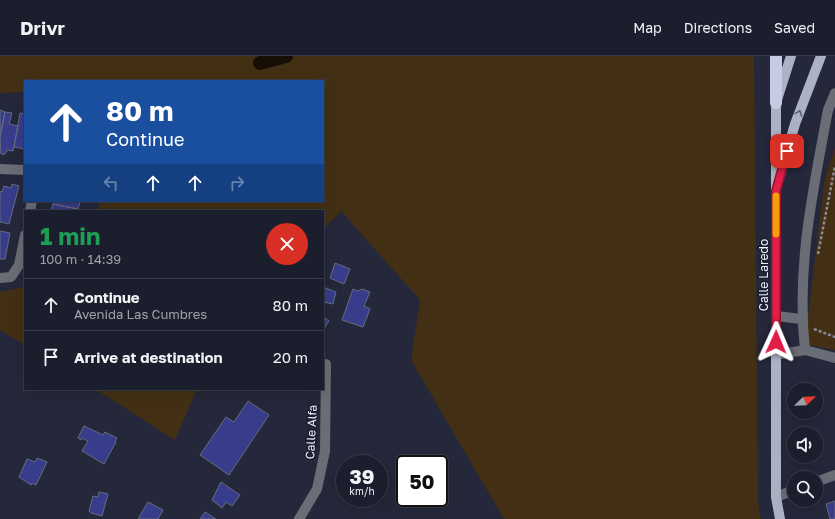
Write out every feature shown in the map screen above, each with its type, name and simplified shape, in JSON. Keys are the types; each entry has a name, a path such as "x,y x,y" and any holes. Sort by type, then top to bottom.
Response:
{"highway":[{"path":"776,56 776,103"}],"main road":[{"name":"Calle Laredo","path":"780,519 776,497 776,103 791,56"},
{"path":"776,191 795,124 821,56"}],"street":[{"path":"805,350 801,319 807,222 828,110 835,93"},
{"path":"0,169 24,170"},
{"path":"0,278 11,277 19,266 24,240"},
{"path":"776,316 801,319"},
{"path":"775,355 805,350 835,358"},
{"name":"Calle Alfa","path":"299,519 317,489 325,451 326,364"},
{"path":"823,479 835,474"},
{"path":"776,497 787,493"}],"path":[{"path":"817,256 835,166"},
{"path":"811,325 814,329 835,337"}],"shaded area":[{"path":"0,56 754,56 758,504 761,519 504,519 411,360 420,300 341,211 324,229 324,210 98,210 100,202 324,202 324,80 24,80 24,92 0,93"},
{"path":"835,147 835,350 805,344 824,183"},
{"path":"24,287 24,344 0,330 0,292"},
{"path":"97,390 197,390 175,440"}],"building":[{"path":"0,110 5,112 0,137"},
{"path":"5,112 12,113 9,124 18,126 13,151 7,150 5,154 1,154 0,137"},
{"path":"20,113 24,114 24,149 14,147"},
{"path":"12,184 19,186 9,224 0,222 0,191 2,192 4,186 11,188"},
{"path":"53,202 80,202 78,209 53,204"},
{"path":"53,204 78,209 78,210 51,210"},
{"path":"0,231 10,233 5,259 0,259"},
{"path":"335,263 350,269 344,284 330,278"},
{"path":"324,287 336,292 333,304 324,302"},
{"path":"353,289 358,291 362,289 370,292 364,306 370,309 363,327 342,320"},
{"path":"324,318 329,321 324,328"},
{"path":"248,401 269,415 229,475 200,455 226,417 234,422"},
{"path":"84,426 103,435 105,432 117,438 104,464 82,451 88,441 78,438"},
{"path":"37,458 47,462 36,485 32,483 31,485 19,477 27,459 35,462"},
{"path":"221,482 240,495 232,506 226,502 222,508 212,500"},
{"path":"99,492 108,494 102,516 89,511 93,496 98,497"},
{"path":"835,501 835,519 830,519 826,504"},
{"path":"148,502 163,510 158,519 138,519"},
{"path":"205,512 216,519 200,519"}],"waterway":[{"path":"260,63 286,56"}],"slow traffic":[{"path":"776,196 776,234"}],"route":[{"path":"776,342 776,191 787,151"}]}
